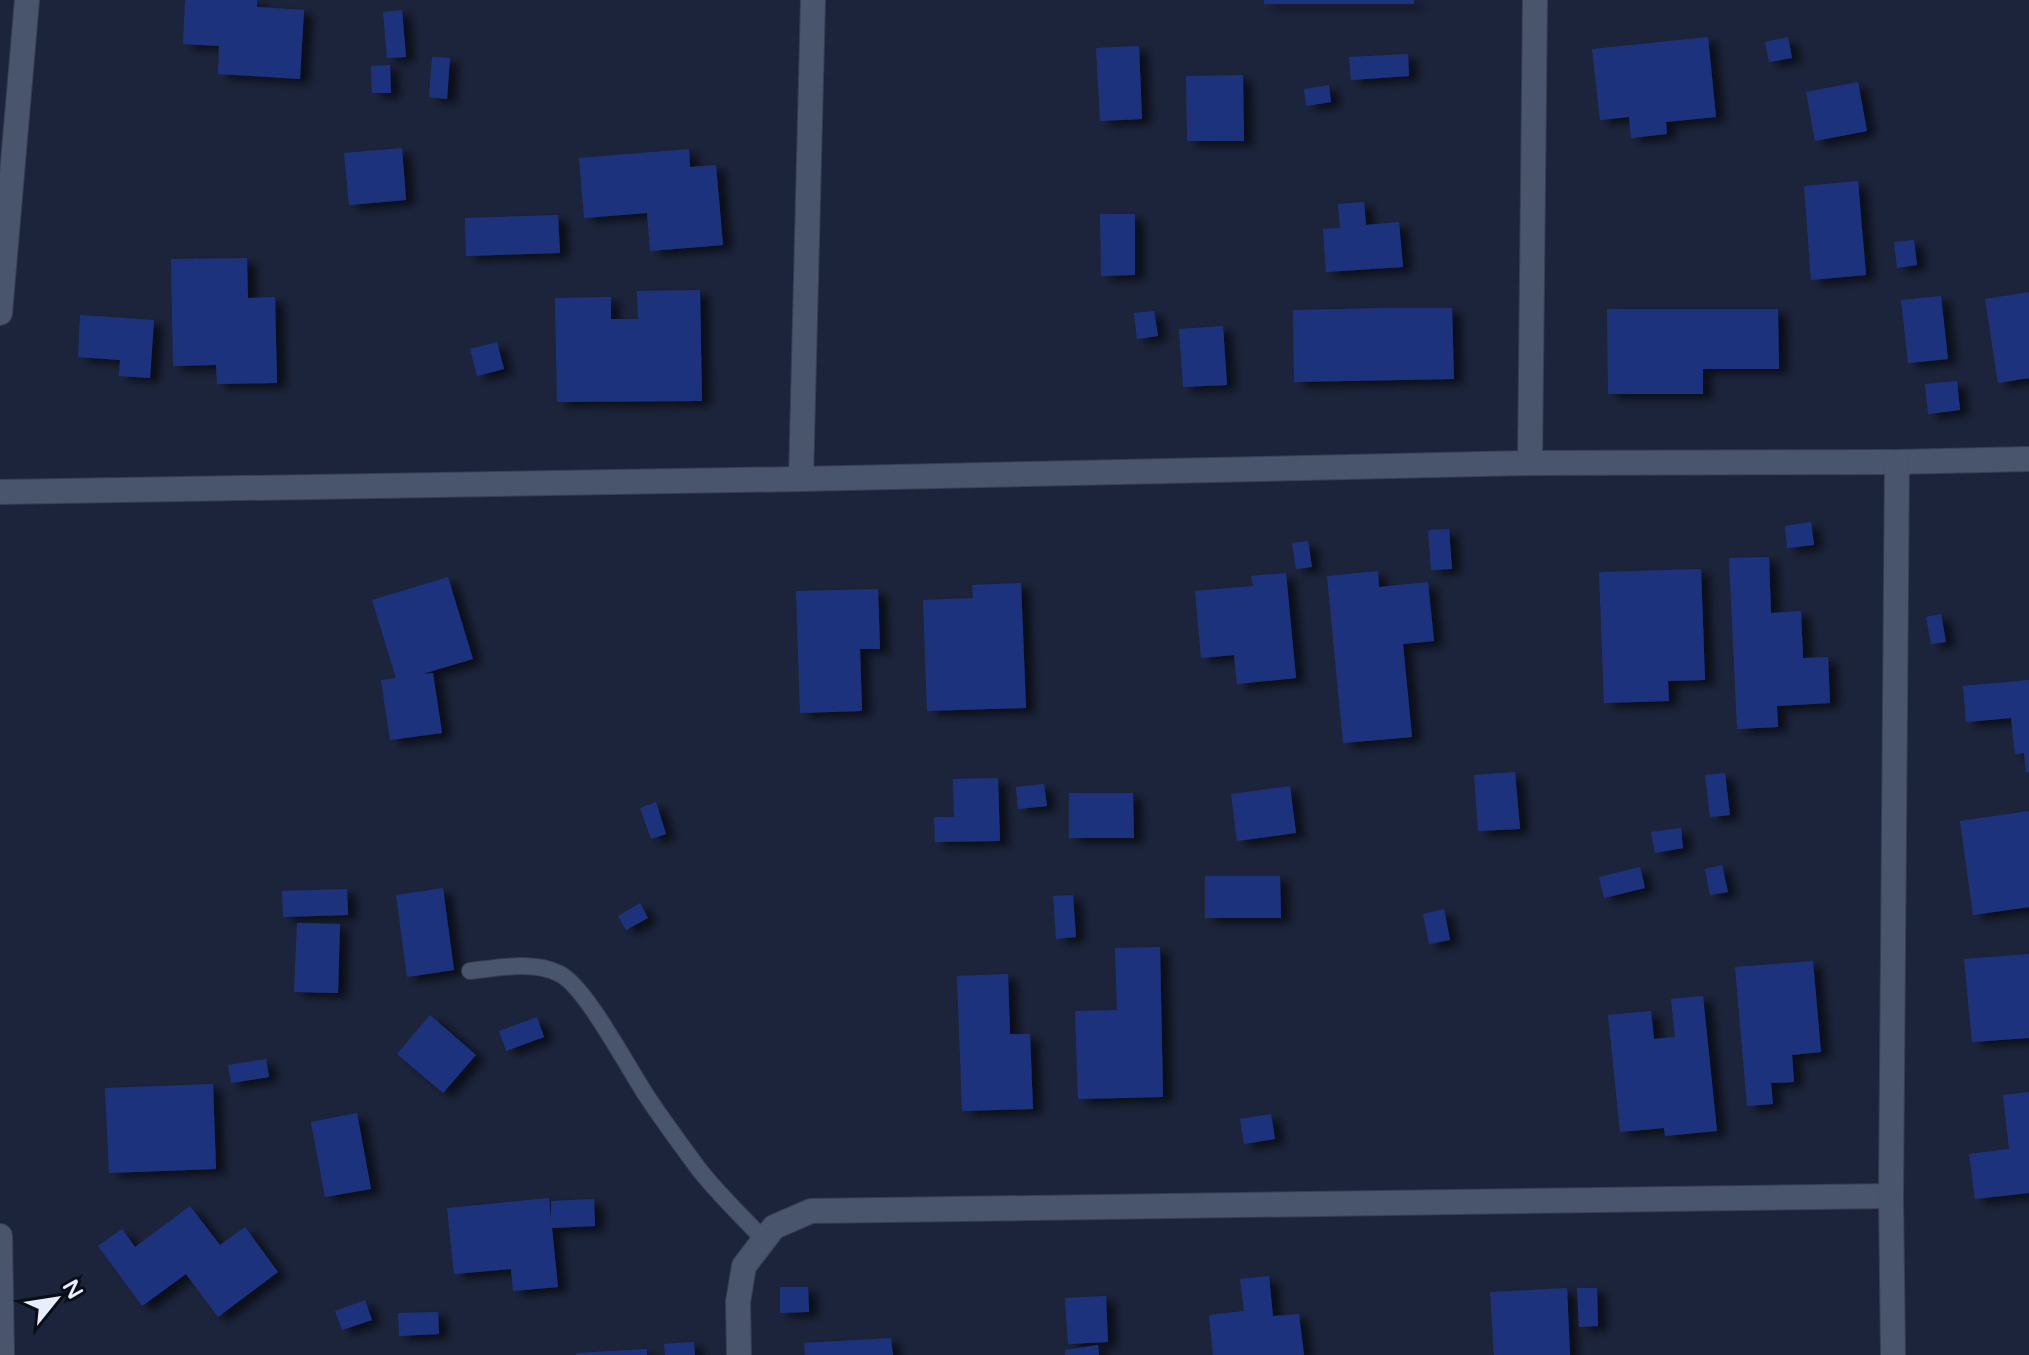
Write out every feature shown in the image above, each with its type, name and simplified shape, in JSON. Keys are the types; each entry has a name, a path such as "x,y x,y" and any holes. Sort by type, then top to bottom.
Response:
{"street":[{"path":"0,313 27,0"},
{"path":"801,479 813,0"},
{"path":"1530,463 1535,0"},
{"path":"0,492 1530,463 2029,459"},
{"path":"1893,1355 1891,1196 1897,462"},
{"path":"739,1355 738,1302 744,1266 774,1227 811,1211 1891,1196"},
{"path":"0,1236 2,1355"}],"lane":[{"path":"470,971 526,966 562,975 592,1010 648,1099 701,1171 764,1240"}],"building":[{"path":"185,0 257,0 257,7 304,10 300,79 218,74 219,46 183,44"},
{"path":"1264,0 1414,0 1414,4 1264,4"},
{"path":"402,10 406,57 387,58 383,12"},
{"path":"1708,37 1716,117 1666,122 1667,134 1631,138 1629,117 1600,120 1592,49"},
{"path":"1788,37 1792,58 1769,62 1765,42"},
{"path":"1139,46 1142,119 1100,121 1096,48"},
{"path":"1408,54 1409,76 1351,80 1349,57"},
{"path":"432,57 450,58 447,99 429,97"},
{"path":"390,65 391,93 372,93 371,66"},
{"path":"1243,75 1244,141 1187,141 1186,76"},
{"path":"1858,82 1867,131 1815,141 1806,92"},
{"path":"1329,85 1331,102 1306,106 1304,89"},
{"path":"402,148 406,200 349,205 344,153"},
{"path":"689,149 690,167 716,165 723,245 650,251 647,213 584,218 579,158"},
{"path":"1858,181 1866,275 1811,280 1804,186"},
{"path":"1364,202 1366,225 1399,222 1403,267 1326,272 1323,229 1340,228 1338,204"},
{"path":"1100,214 1135,214 1135,275 1101,276"},
{"path":"558,215 560,253 466,256 465,218"},
{"path":"1914,240 1917,265 1897,268 1894,242"},
{"path":"247,258 248,298 275,297 277,383 217,384 216,365 173,366 171,259"},
{"path":"700,290 702,401 557,402 555,298 611,297 611,319 638,319 637,291"},
{"path":"2029,292 2029,378 1998,383 1985,299"},
{"path":"1941,296 1948,359 1908,363 1901,300"},
{"path":"1452,308 1454,379 1294,382 1293,310"},
{"path":"1607,309 1778,309 1779,369 1703,369 1703,394 1608,394"},
{"path":"1154,311 1158,336 1137,339 1134,313"},
{"path":"80,315 154,320 150,378 119,376 120,360 78,357"},
{"path":"1223,326 1227,385 1183,387 1179,329"},
{"path":"497,342 504,369 477,376 470,349"},
{"path":"1957,381 1960,410 1928,414 1925,384"},
{"path":"1811,522 1814,545 1787,548 1785,526"},
{"path":"1449,529 1452,569 1431,570 1428,530"},
{"path":"1308,541 1312,567 1296,569 1292,543"},
{"path":"1769,557 1771,613 1801,611 1803,658 1828,657 1830,703 1777,706 1778,727 1737,729 1729,558"},
{"path":"1701,569 1705,680 1668,681 1669,701 1604,703 1599,572"},
{"path":"1378,571 1379,587 1428,582 1434,641 1403,644 1412,737 1343,743 1327,576"},
{"path":"1286,573 1296,678 1237,684 1234,655 1201,658 1195,591 1253,586 1251,576"},
{"path":"448,577 473,659 422,674 433,673 442,733 390,740 381,680 396,678 372,600"},
{"path":"1021,583 1026,708 927,711 923,600 973,598 972,585"},
{"path":"878,589 880,649 860,649 862,711 800,713 796,591"},
{"path":"1941,614 1946,642 1931,644 1926,617"},
{"path":"2029,680 2029,772 2026,773 2024,753 2015,754 2011,718 1966,722 1963,686"},
{"path":"1515,772 1520,829 1478,831 1474,775"},
{"path":"1725,773 1730,815 1710,817 1705,775"},
{"path":"998,778 1000,841 935,842 934,817 954,817 953,779"},
{"path":"1044,784 1047,806 1018,809 1016,787"},
{"path":"1290,786 1296,833 1237,841 1231,794"},
{"path":"1069,793 1133,793 1134,838 1069,838"},
{"path":"656,802 666,834 651,839 640,808"},
{"path":"2029,811 2029,907 1973,915 1960,821"},
{"path":"1681,828 1683,848 1655,853 1651,832"},
{"path":"1722,865 1728,892 1710,895 1705,869"},
{"path":"1640,867 1645,888 1604,898 1599,877"},
{"path":"1205,876 1280,876 1281,918 1205,918"},
{"path":"443,888 454,970 407,977 396,895"},
{"path":"347,889 348,915 283,917 282,891"},
{"path":"1073,895 1076,937 1056,939 1053,896"},
{"path":"640,903 648,918 626,930 618,916"},
{"path":"1444,909 1450,940 1429,944 1423,914"},
{"path":"297,923 340,924 338,993 294,992"},
{"path":"1160,947 1163,1097 1078,1099 1075,1011 1117,1010 1115,948"},
{"path":"2029,954 2029,1038 1972,1042 1964,959"},
{"path":"1813,961 1821,1052 1792,1055 1794,1082 1771,1083 1773,1104 1747,1106 1735,967"},
{"path":"1008,974 1010,1034 1030,1034 1033,1109 962,1111 957,976"},
{"path":"1703,996 1717,1131 1665,1136 1664,1128 1620,1132 1608,1015 1651,1011 1654,1039 1675,1037 1671,999"},
{"path":"430,1015 476,1055 443,1093 397,1054"},
{"path":"537,1017 544,1037 506,1051 499,1031"},
{"path":"266,1059 269,1077 231,1083 228,1065"},
{"path":"213,1084 216,1169 109,1173 105,1088"},
{"path":"2029,1092 2029,1193 1975,1199 1969,1154 2009,1149 2003,1095"},
{"path":"357,1113 371,1189 325,1197 311,1122"},
{"path":"1271,1114 1275,1139 1244,1144 1240,1119"},
{"path":"549,1198 551,1220 551,1201 594,1199 595,1226 552,1228 558,1287 513,1291 511,1269 454,1274 447,1208"},
{"path":"190,1206 220,1245 245,1227 278,1272 218,1317 186,1274 142,1306 98,1246 122,1229 135,1247"},
{"path":"1269,1276 1273,1316 1299,1314 1304,1355 1213,1355 1209,1315 1244,1311 1240,1279"},
{"path":"780,1287 808,1287 809,1312 780,1313"},
{"path":"1567,1288 1570,1355 1494,1355 1490,1292"},
{"path":"1577,1288 1597,1288 1598,1326 1579,1327"},
{"path":"1106,1296 1108,1342 1068,1344 1065,1298"},
{"path":"365,1300 372,1320 342,1330 335,1311"},
{"path":"438,1312 439,1334 399,1336 398,1313"},
{"path":"891,1338 893,1355 805,1355 804,1343"},
{"path":"694,1342 695,1355 665,1355 664,1344"},
{"path":"1098,1345 1099,1355 1065,1355 1065,1350"},
{"path":"647,1349 647,1355 576,1355 576,1353"}]}
